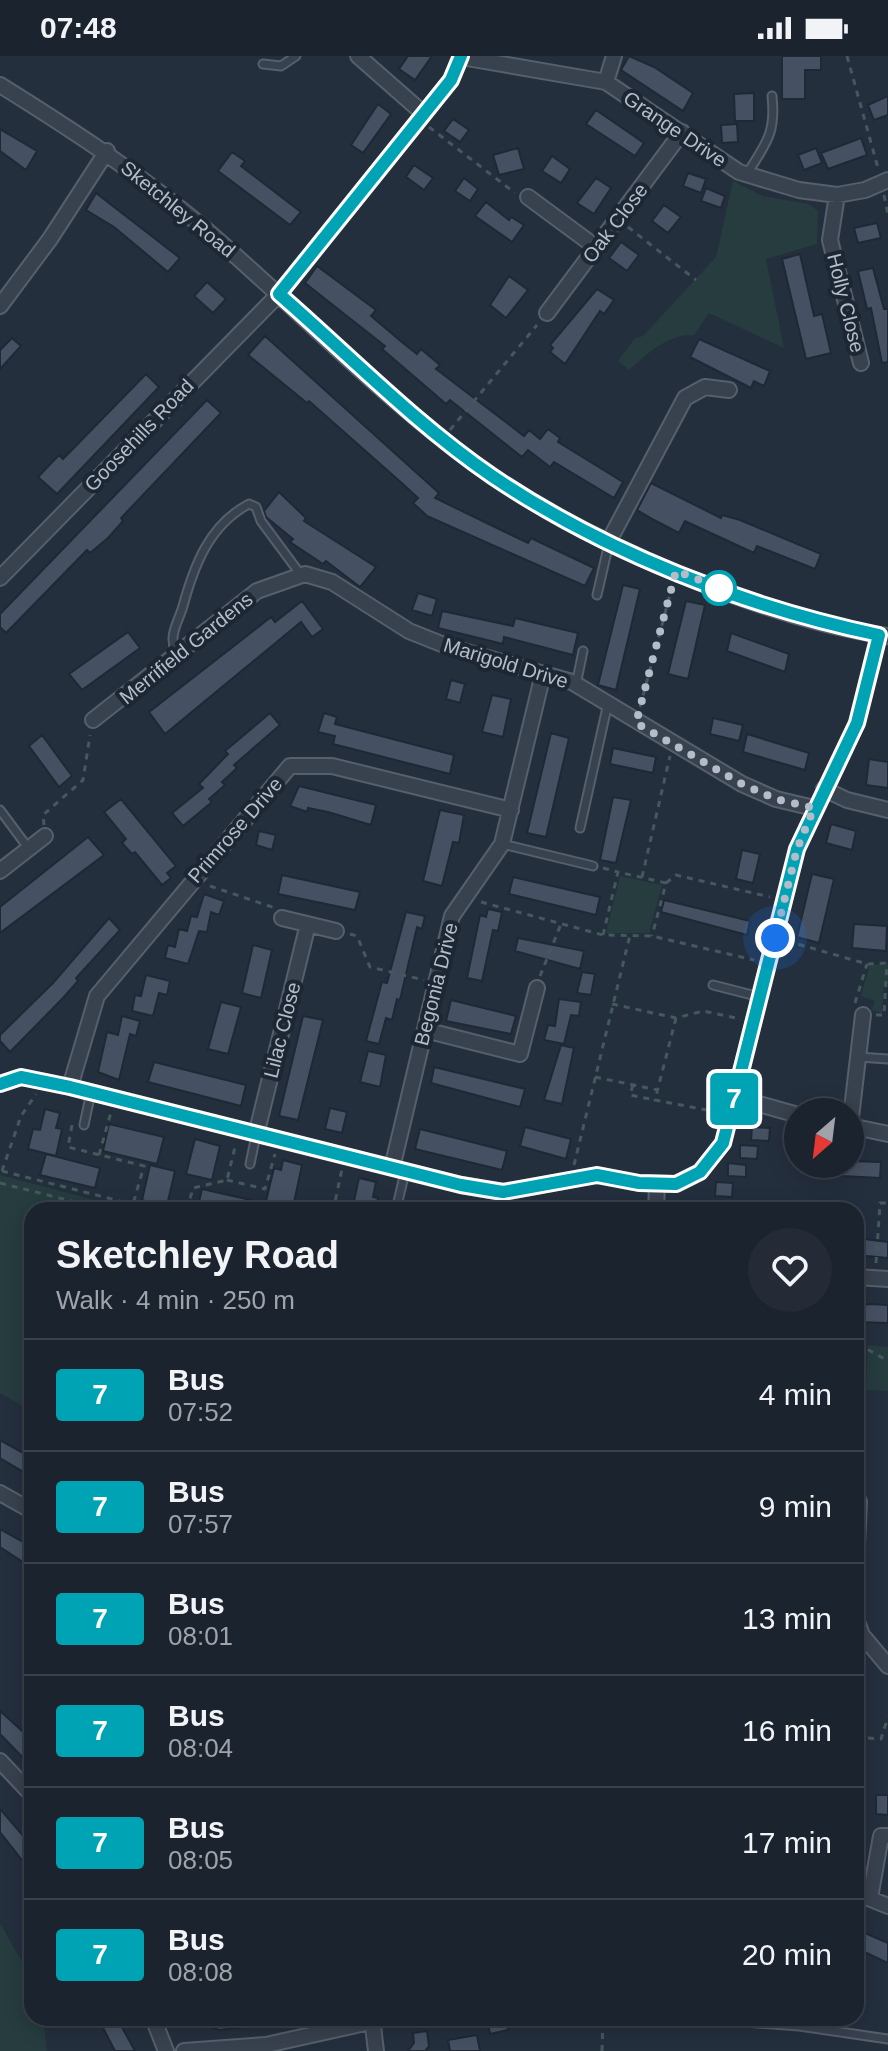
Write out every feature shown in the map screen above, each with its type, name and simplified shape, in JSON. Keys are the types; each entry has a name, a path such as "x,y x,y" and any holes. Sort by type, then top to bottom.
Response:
{"street":[{"path":"358,56 422,117"},
{"name":"Goosehills Road","path":"0,578 279,294 451,80 461,56"},
{"name":"Grange Drive","path":"461,56 606,82 747,174 799,190 837,195 885,182"},
{"path":"606,82 614,56"},
{"name":"Sketchley Road","path":"0,85 107,151 279,294 442,439 547,510 676,571 780,609 884,636"},
{"name":"Oak Close","path":"547,313 682,132"},
{"path":"3,300 107,151"},
{"name":"Holly Close","path":"837,195 830,240 861,363"},
{"path":"528,197 597,248"},
{"path":"609,541 685,398 705,387 729,390"},
{"name":"Marigold Drive","path":"301,575 332,582 409,631 576,685 742,784 776,799 814,808"},
{"name":"Merrifield Gardens","path":"93,720 257,591 301,575"},
{"path":"0,1084 21,1077 70,1087 345,1157 503,1192 597,1175 657,1185 676,1184 700,1172 723,1143 797,849 857,723 884,636"},
{"name":"Begonia Drive","path":"399,1170 425,1030 452,916 502,844 543,674"},
{"name":"Primrose Drive","path":"70,1087 97,996 191,880 290,766 332,766 511,810"},
{"path":"824,789 847,800 888,810"},
{"path":"0,871 45,836"},
{"path":"282,918 336,931"},
{"name":"Lilac Close","path":"256,1135 308,924"},
{"path":"425,1030 520,1054 537,988"},
{"path":"853,1098 863,1015"},
{"path":"734,1097 784,1111"},
{"path":"864,1129 888,1134"},
{"path":"656,1202 657,1185"},
{"path":"501,1202 503,1192"},
{"path":"0,1493 24,1506"},
{"path":"864,1637 888,1666"},
{"path":"0,1761 24,1786"},
{"path":"864,1892 881,1836 888,1836"},
{"path":"864,1895 888,1906"},
{"path":"156,2026 166,2051"},
{"path":"184,2051 266,2045 347,2026"},
{"path":"373,2026 376,2051"}],"lane":[{"path":"263,64 281,66 296,56"},
{"path":"747,174 775,124 772,96"},
{"path":"177,654 172,634 194,565 217,532 240,509 249,504 256,507 261,521 301,575"},
{"path":"597,595 609,541"},
{"path":"576,685 583,651"},
{"path":"580,828 608,703"},
{"path":"0,810 29,849"},
{"path":"502,844 593,866"},
{"path":"713,985 760,997"},
{"path":"858,1057 888,1059"},
{"path":"84,1125 91,1092"},
{"path":"250,1164 256,1135"},
{"path":"397,1202 399,1170"},
{"path":"799,2026 888,2039"}],"path":[{"path":"847,56 885,182 888,215"},
{"path":"422,117 513,192 528,197"},
{"path":"618,219 696,280"},
{"path":"442,439 547,313"},
{"path":"636,723 676,571"},
{"path":"45,836 43,815 83,780 93,720"},
{"path":"642,877 673,743"},
{"path":"593,866 666,883"},
{"path":"603,935 618,872"},
{"path":"652,936 666,883 676,875 784,900"},
{"path":"191,880 274,907 282,918"},
{"path":"464,897 603,935 652,936 769,964"},
{"path":"537,988 561,924"},
{"path":"336,931 357,936 370,967 435,983"},
{"path":"570,1181 630,935"},
{"path":"775,938 867,964 888,963 884,1015 852,1014 867,964"},
{"path":"612,1004 676,1018 703,1011 754,1021"},
{"path":"655,1100 676,1018"},
{"path":"595,1077 658,1090"},
{"path":"45,1082 21,1116 1,1171 125,1202"},
{"path":"633,1085 630,1095 730,1115"},
{"path":"99,1155 114,1098"},
{"path":"73,1124 68,1147 144,1166 134,1202"},
{"path":"227,1180 239,1130"},
{"path":"189,1202 193,1188 227,1180 265,1189 278,1140"},
{"path":"335,1202 345,1157"},
{"path":"0,1183 75,1202"},
{"path":"882,1279 880,1203 888,1203"},
{"path":"864,1349 888,1361"},
{"path":"864,1738 881,1739 888,1717"},
{"path":"602,2051 603,2026"}],"green space":[{"path":"733,181 763,196 809,204 818,211 817,244 766,259 784,348 709,313 694,335 667,341 629,370 618,361 635,338 643,336 716,257"},
{"path":"620,876 662,885 649,933 606,933"},
{"path":"888,964 888,984 884,985 882,1013 872,1010 875,1001 861,996 870,965"},
{"path":"0,1175 102,1202 24,1202 24,1406 0,1393"},
{"path":"868,1345 888,1347 888,1391 866,1390"},
{"path":"0,1923 24,1966 24,2026 44,2026 47,2051 0,2051"}],"building":[{"path":"408,56 432,56 415,80 399,69"},
{"path":"629,56 654,67 693,93 683,111 621,70"},
{"path":"782,56 821,56 821,70 805,70 805,99 782,99"},
{"path":"754,93 754,121 735,121 734,94"},
{"path":"888,96 888,115 874,120 868,105"},
{"path":"378,104 391,114 363,153 351,145"},
{"path":"596,110 644,143 635,156 586,124"},
{"path":"453,119 469,130 460,142 444,131"},
{"path":"737,124 738,142 722,143 721,125"},
{"path":"0,129 37,151 26,170 0,151"},
{"path":"861,138 867,155 828,169 821,153"},
{"path":"518,148 524,169 499,175 493,155"},
{"path":"816,148 822,163 804,170 798,155"},
{"path":"232,152 245,161 241,166 301,212 290,225 218,171"},
{"path":"552,156 570,169 561,183 542,171"},
{"path":"414,165 433,178 424,190 406,177"},
{"path":"688,173 706,179 701,193 683,186"},
{"path":"464,178 478,189 470,201 455,191"},
{"path":"596,178 611,188 594,214 577,203"},
{"path":"706,188 725,196 721,208 701,201"},
{"path":"96,193 180,258 168,272 114,227 86,210"},
{"path":"486,202 509,220 511,217 524,225 512,242 475,216"},
{"path":"664,205 681,217 668,233 652,221"},
{"path":"877,223 881,238 858,243 854,228"},
{"path":"621,242 639,255 627,271 609,258"},
{"path":"800,254 814,316 822,314 831,353 806,359 782,259"},
{"path":"317,266 376,310 371,316 403,343 417,354 421,349 440,365 436,369 524,436 529,430 540,439 548,429 560,438 558,442 623,482 614,498 554,462 550,467 528,450 522,457 450,400 446,404 382,349 385,346 305,283"},
{"path":"873,268 884,309 888,309 888,362 882,363 871,308 867,309 858,271"},
{"path":"509,276 528,290 506,318 490,305"},
{"path":"207,282 226,299 213,313 194,296"},
{"path":"597,289 614,300 604,314 600,311 565,364 550,352 553,348 550,345"},
{"path":"265,336 439,493 435,498 528,543 531,538 594,568 585,586 427,516 413,503 418,498 404,485 309,401 307,403 248,355"},
{"path":"12,338 21,346 0,369 0,350"},
{"path":"699,339 770,371 764,386 754,381 751,388 690,357"},
{"path":"146,374 159,387 57,494 38,477 59,455 63,459"},
{"path":"207,400 221,413 121,518 123,521 108,538 90,553 87,550 6,633 0,627 0,614"},
{"path":"651,483 721,518 722,515 740,520 821,554 815,569 757,546 754,553 685,521 679,533 654,520 637,510"},
{"path":"279,492 306,518 304,521 376,567 360,587 326,561 323,564 290,542 293,539 266,517 264,511"},
{"path":"623,585 640,589 616,690 598,685"},
{"path":"418,593 437,599 432,616 412,610"},
{"path":"302,601 323,629 312,637 301,622 165,734 149,712 271,617 275,622"},
{"path":"686,601 705,605 688,679 668,674"},
{"path":"442,611 513,626 515,618 578,633 573,655 504,637 503,644 438,628"},
{"path":"128,632 140,648 82,690 69,674"},
{"path":"731,633 789,654 785,672 727,651"},
{"path":"451,680 465,684 460,703 446,699"},
{"path":"492,695 511,699 503,737 482,732"},
{"path":"270,713 280,725 234,765 237,768 222,782 225,785 209,799 212,802 183,826 172,813 203,788 199,784 228,754 225,751"},
{"path":"324,713 337,717 335,724 454,755 450,774 333,744 335,736 318,732"},
{"path":"713,718 743,725 739,741 710,734"},
{"path":"551,733 569,738 546,837 527,833"},
{"path":"747,734 809,753 805,770 743,752"},
{"path":"42,735 72,776 59,787 29,746"},
{"path":"613,748 656,757 653,773 610,764"},
{"path":"869,759 888,762 888,788 866,785"},
{"path":"299,786 376,805 371,825 328,812 308,808 307,812 290,806"},
{"path":"613,797 631,800 616,863 600,860"},
{"path":"121,799 176,866 167,873 171,878 162,885 135,852 132,854 122,843 126,839 104,812"},
{"path":"440,810 464,815 459,843 453,842 442,886 423,881"},
{"path":"831,824 856,831 852,850 826,843"},
{"path":"259,831 276,835 272,850 256,845"},
{"path":"88,837 104,855 0,933 0,907"},
{"path":"742,850 760,854 753,883 736,879"},
{"path":"812,874 834,879 819,943 797,937"},
{"path":"282,875 360,892 355,910 278,894"},
{"path":"513,877 600,897 596,915 509,894"},
{"path":"204,894 224,901 219,915 211,912 207,932 199,931 188,964 165,958 168,945 175,947 179,929 187,931 191,916 197,917"},
{"path":"664,900 750,921 747,935 661,912"},
{"path":"488,909 502,912 498,931 493,930 482,981 467,978 480,915 486,917"},
{"path":"406,912 425,916 422,929 417,927 400,1000 397,999 392,1020 386,1018 379,1044 366,1041 382,982 387,983"},
{"path":"109,918 120,930 76,978 78,981 63,998 10,1052 0,1041 0,1035 53,983"},
{"path":"854,924 887,926 886,951 852,948"},
{"path":"518,938 584,951 580,969 515,951"},
{"path":"253,945 272,950 261,998 242,993"},
{"path":"582,972 595,974 591,995 577,993"},
{"path":"146,975 170,981 167,995 159,993 153,1016 132,1011 135,995 141,996"},
{"path":"559,999 581,1002 579,1016 571,1015 564,1044 544,1040 548,1025 555,1026"},
{"path":"451,1000 516,1016 511,1034 446,1021"},
{"path":"221,1002 241,1007 228,1054 208,1049"},
{"path":"122,1016 140,1021 136,1036 130,1034 119,1080 98,1072 107,1032 118,1035"},
{"path":"303,1016 323,1020 298,1120 279,1116"},
{"path":"561,1045 574,1048 562,1104 544,1100"},
{"path":"368,1051 386,1055 380,1087 360,1082"},
{"path":"154,1062 246,1085 241,1106 148,1082"},
{"path":"434,1067 525,1089 520,1107 431,1083"},
{"path":"330,1108 347,1112 342,1133 325,1129"},
{"path":"45,1109 60,1113 56,1128 62,1129 56,1156 28,1149 33,1129 40,1130"},
{"path":"109,1124 164,1137 157,1164 103,1151"},
{"path":"525,1127 571,1139 566,1159 520,1146"},
{"path":"752,1127 770,1128 769,1141 751,1140"},
{"path":"420,1129 507,1151 502,1170 415,1149"},
{"path":"195,1139 220,1146 212,1180 186,1174"},
{"path":"740,1145 758,1146 757,1159 740,1158"},
{"path":"46,1154 100,1168 95,1188 40,1175"},
{"path":"283,1160 302,1165 294,1202 266,1201 274,1168 281,1170"},
{"path":"864,1161 881,1162 880,1178 864,1177"},
{"path":"728,1163 746,1165 746,1177 728,1176"},
{"path":"150,1165 175,1171 168,1202 142,1200"},
{"path":"359,1178 376,1182 373,1197 378,1198 377,1202 354,1202"},
{"path":"716,1182 733,1183 732,1197 715,1196"},
{"path":"202,1189 259,1202 199,1202"},
{"path":"864,1239 888,1242 888,1258 864,1256"},
{"path":"864,1305 888,1305 888,1323 864,1322"},
{"path":"0,1440 24,1454 24,1472 0,1458"},
{"path":"0,1529 24,1542 24,1563 0,1547"},
{"path":"0,1711 24,1733 24,1759 0,1734"},
{"path":"876,1795 888,1795 888,1815 876,1814"},
{"path":"0,1809 24,1837 24,1863 0,1832"},
{"path":"864,1932 888,1943 888,1963 864,1952"},
{"path":"102,2026 121,2026 135,2051 115,2051"},
{"path":"209,2026 255,2026 219,2030"},
{"path":"488,2026 507,2026 508,2030 490,2034"},
{"path":"427,2031 429,2046 425,2051 408,2051 414,2043 413,2033"},
{"path":"477,2035 480,2051 450,2051 448,2040"}],"bus line":[{"name":"7","path":"0,1084 21,1077 70,1087 405,1172 503,1192 597,1175 639,1183 676,1184 700,1172 723,1143 797,849 857,723 870,681 879,635 827,624 729,591 676,571 547,510 492,476 442,439 279,294 451,80 461,56"}],"route":[{"path":"719,588 729,591 676,571 636,723 693,753 742,784 776,799 814,808 797,849 775,938"}]}
